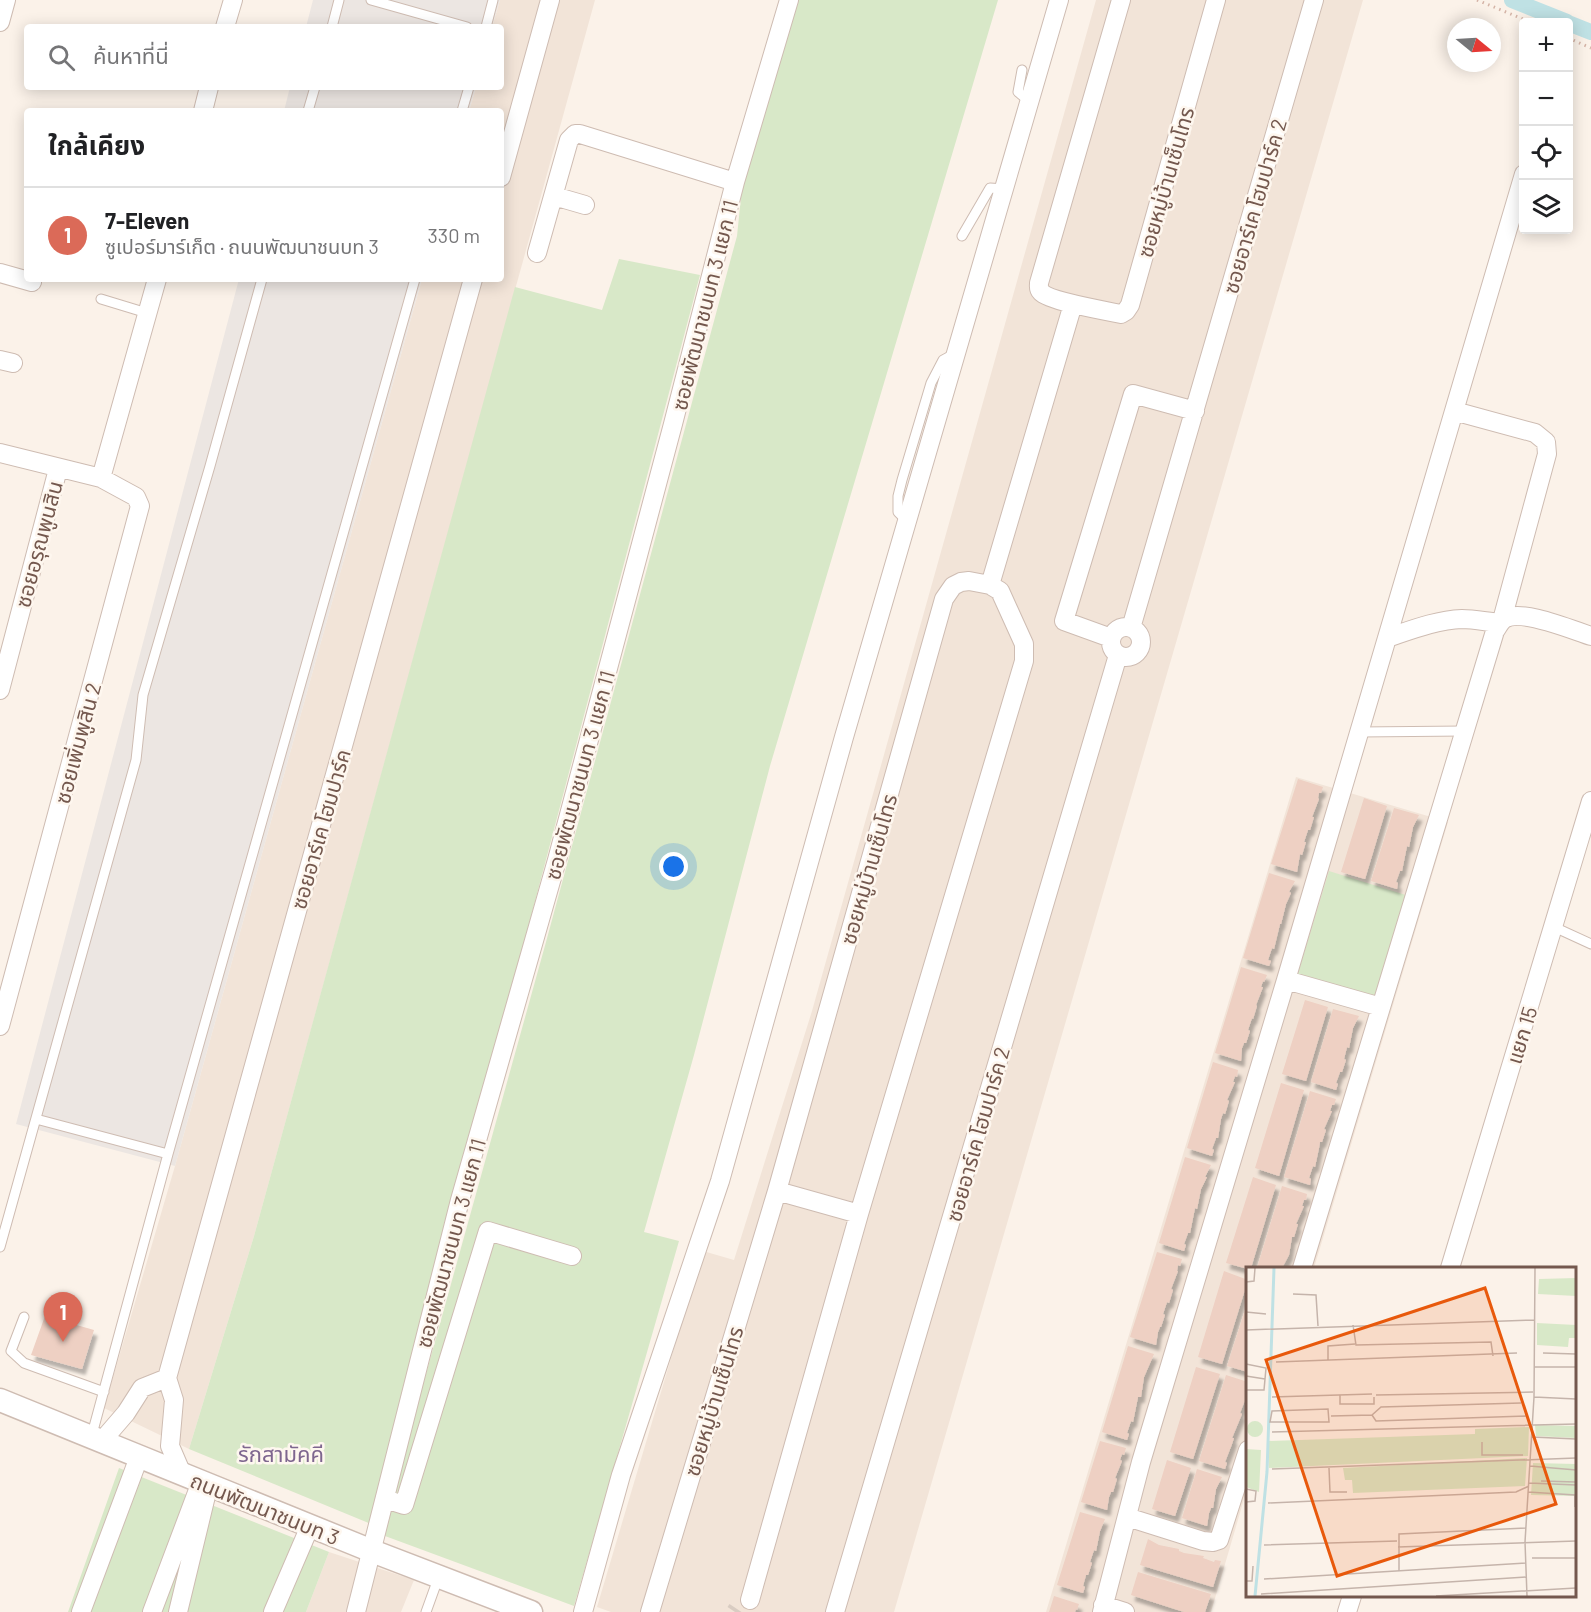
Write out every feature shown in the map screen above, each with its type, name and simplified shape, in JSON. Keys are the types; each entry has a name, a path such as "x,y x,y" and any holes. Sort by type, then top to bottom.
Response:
{"street":[{"path":"0,22 6,0"},
{"path":"226,24 233,0"},
{"path":"504,166 550,0"},
{"name":"ซอยพัฒนาชนบท 3 แยก 11","path":"356,1612 460,1200 560,848 735,182 789,0"},
{"path":"583,1612 621,1476 720,1181 838,760 1059,0"},
{"name":"ซอยหมู่บ้านเซ็นโทร","path":"1121,0 1038,283 1043,294 1073,304 1120,314 1126,311 1130,304 1216,0"},
{"name":"ซอยอาร์เค โฮมปาร์ค 2","path":"835,1612 1118,656 1127,657 1139,649 1140,639 1136,631 1131,628 1314,0"},
{"path":"203,108 208,90"},
{"path":"537,253 570,140 575,134 735,182"},
{"path":"1125,1612 1103,1609 1141,1462 1522,180"},
{"path":"554,196 585,205"},
{"path":"0,273 24,280"},
{"path":"101,478 156,282"},
{"name":"ซอยอาร์เค โฮมปาร์ค","path":"198,1480 170,1446 174,1400 167,1378 471,282"},
{"path":"746,1607 1024,662 1024,644 1000,591 990,585 1073,304"},
{"path":"1111,638 1064,621 1133,394 1195,411"},
{"path":"1303,1267 1495,631 1501,621 1546,454 1546,441 1535,433 1454,411"},
{"name":"ซอยเพิ่มพูสิน 2","path":"0,453 101,478 136,497 140,506 0,1026"},
{"name":"ซอยอรุณพูนสิน","path":"0,690 58,469"},
{"name":"ซอยหมู่บ้านเซ็นโทร","path":"650,1612 777,1191 944,599 953,586 961,582 969,581 990,585"},
{"path":"1387,638 1449,620 1501,621 1513,616 1527,616 1591,636"},
{"path":"1118,656 1111,648 1113,633 1121,628 1131,628"},
{"name":"แยก 15","path":"1451,1267 1591,801"},
{"path":"1286,980 1382,1007"},
{"path":"777,1191 860,1214"},
{"path":"385,1498 404,1505 488,1231 572,1256"},
{"path":"96,1440 126,1413 142,1388 167,1378"},
{"name":"ถนนพัฒนาชนบท 3","path":"0,1400 372,1551 440,1576 501,1606 531,1612"},
{"path":"1127,1517 1203,1541 1219,1540 1246,1456"},
{"path":"81,1612 139,1457"},
{"path":"152,1612 198,1480"},
{"path":"178,1612 198,1480"},
{"path":"273,1612 310,1526"},
{"path":"1347,1612 1352,1597"}],"lane":[{"path":"333,24 339,0"},
{"path":"371,0 455,24"},
{"path":"487,24 493,0"},
{"path":"1022,70 1018,92 1029,101"},
{"path":"309,108 314,90"},
{"path":"463,108 468,90"},
{"path":"962,236 990,188 1004,189"},
{"path":"0,1247 136,760 143,694 261,282"},
{"path":"96,1440 104,1392 168,1154 414,282"},
{"path":"101,299 147,313"},
{"path":"1359,732 1465,731"},
{"path":"1554,927 1591,944"},
{"path":"36,1119 168,1154"},
{"path":"24,1317 11,1352 24,1363 104,1392"},
{"path":"426,1612 440,1576"}],"path":[{"path":"1477,0 1520,18"},
{"path":"1573,40 1591,48"}],"shaded area":[{"path":"313,0 500,0 493,24 307,24"},
{"path":"500,0 595,0 254,1236 189,1449 104,1408 175,1166 421,282 504,282 504,108 470,108 475,90 504,90 504,24 493,24"},
{"path":"1096,0 1363,0 894,1612 611,1612 597,1607 703,1251 734,1260 812,1011"},
{"path":"289,90 475,90 470,108 285,108"},
{"path":"238,282 421,282 175,1166 16,1124"},
{"path":"1296,777 1448,822 1314,1267 1246,1267 1246,1492 1211,1612 1046,1612"},
{"path":"329,1552 414,1580 401,1612 306,1612"}],"green space":[{"path":"796,0 998,0 770,766 694,1055 644,1232 679,1241 574,1606 385,1536 396,1482 546,942 737,236 744,168"},
{"path":"619,259 700,275 371,1524 189,1449 254,1236 515,287 602,310"},
{"path":"1329,871 1409,896 1377,1000 1297,976"},
{"path":"119,1468 329,1552 306,1612 68,1612"}],"building":[{"path":"1298,779 1323,787 1319,793 1302,855 1300,854 1297,872 1271,864"},
{"path":"1364,798 1387,806 1365,879 1341,872"},
{"path":"1394,808 1419,815 1413,827 1409,847 1407,846 1402,871 1396,882 1398,883 1397,889 1371,881"},
{"path":"1269,873 1295,881 1289,892 1291,893 1274,949 1272,948 1268,960 1271,961 1269,966 1243,958"},
{"path":"1241,967 1267,975 1261,987 1263,987 1248,1030 1250,1031 1246,1043 1242,1048 1241,1061 1215,1053"},
{"path":"1305,1000 1328,1007 1306,1081 1282,1074"},
{"path":"1333,1009 1359,1016 1353,1028 1349,1048 1347,1047 1344,1059 1346,1060 1336,1083 1338,1084 1336,1090 1311,1082"},
{"path":"1213,1062 1238,1070 1227,1100 1229,1101 1225,1114 1223,1113 1221,1119 1212,1156 1187,1148"},
{"path":"1281,1083 1304,1090 1279,1176 1255,1168"},
{"path":"1310,1091 1336,1099 1324,1129 1326,1130 1320,1142 1315,1167 1313,1166 1309,1178 1311,1179 1310,1185 1284,1177"},
{"path":"1185,1157 1211,1165 1201,1189 1197,1209 1195,1208 1184,1251 1159,1243"},
{"path":"1253,1177 1276,1185 1251,1267 1246,1268 1226,1263"},
{"path":"1282,1186 1307,1194 1296,1224 1298,1224 1294,1237 1292,1237 1289,1255 1283,1267 1257,1267"},
{"path":"1157,1252 1182,1259 1180,1266 1178,1265 1169,1303 1167,1302 1163,1314 1165,1315 1158,1332 1156,1345 1130,1337"},
{"path":"1224,1271 1246,1279 1246,1286 1222,1364 1198,1357"},
{"path":"1246,1307 1246,1371 1227,1366"},
{"path":"45,1316 94,1330 82,1369 31,1355"},
{"path":"1128,1346 1154,1354 1144,1377 1141,1397 1138,1397 1127,1440 1102,1432"},
{"path":"1196,1367 1220,1374 1193,1459 1170,1452"},
{"path":"1226,1375 1246,1381 1246,1398 1232,1438 1234,1438 1225,1462 1227,1463 1225,1469 1199,1461"},
{"path":"1100,1441 1126,1448 1120,1460 1122,1461 1115,1478 1117,1479 1113,1492 1109,1497 1107,1510 1081,1502"},
{"path":"1167,1460 1191,1468 1175,1516 1152,1509"},
{"path":"1197,1469 1222,1477 1216,1489 1207,1526 1182,1518"},
{"path":"1080,1512 1105,1519 1096,1551 1094,1550 1090,1562 1092,1563 1088,1575 1086,1575 1083,1593 1057,1585"},
{"path":"1148,1539 1159,1545 1179,1549 1184,1553 1204,1556 1203,1558 1214,1562 1215,1560 1221,1561 1213,1587 1140,1565"},
{"path":"1138,1572 1211,1594 1205,1612 1184,1612 1131,1595"},
{"path":"1054,1596 1079,1604 1077,1610 1075,1612 1049,1612"}],"waterway":[{"path":"1512,0 1557,18"},
{"path":"1573,25 1591,32"}],"place":[{"name":"7-Eleven","path":"63,1342"}],"district":[{"name":"รักสามัคคี","path":"281,1453"}]}
